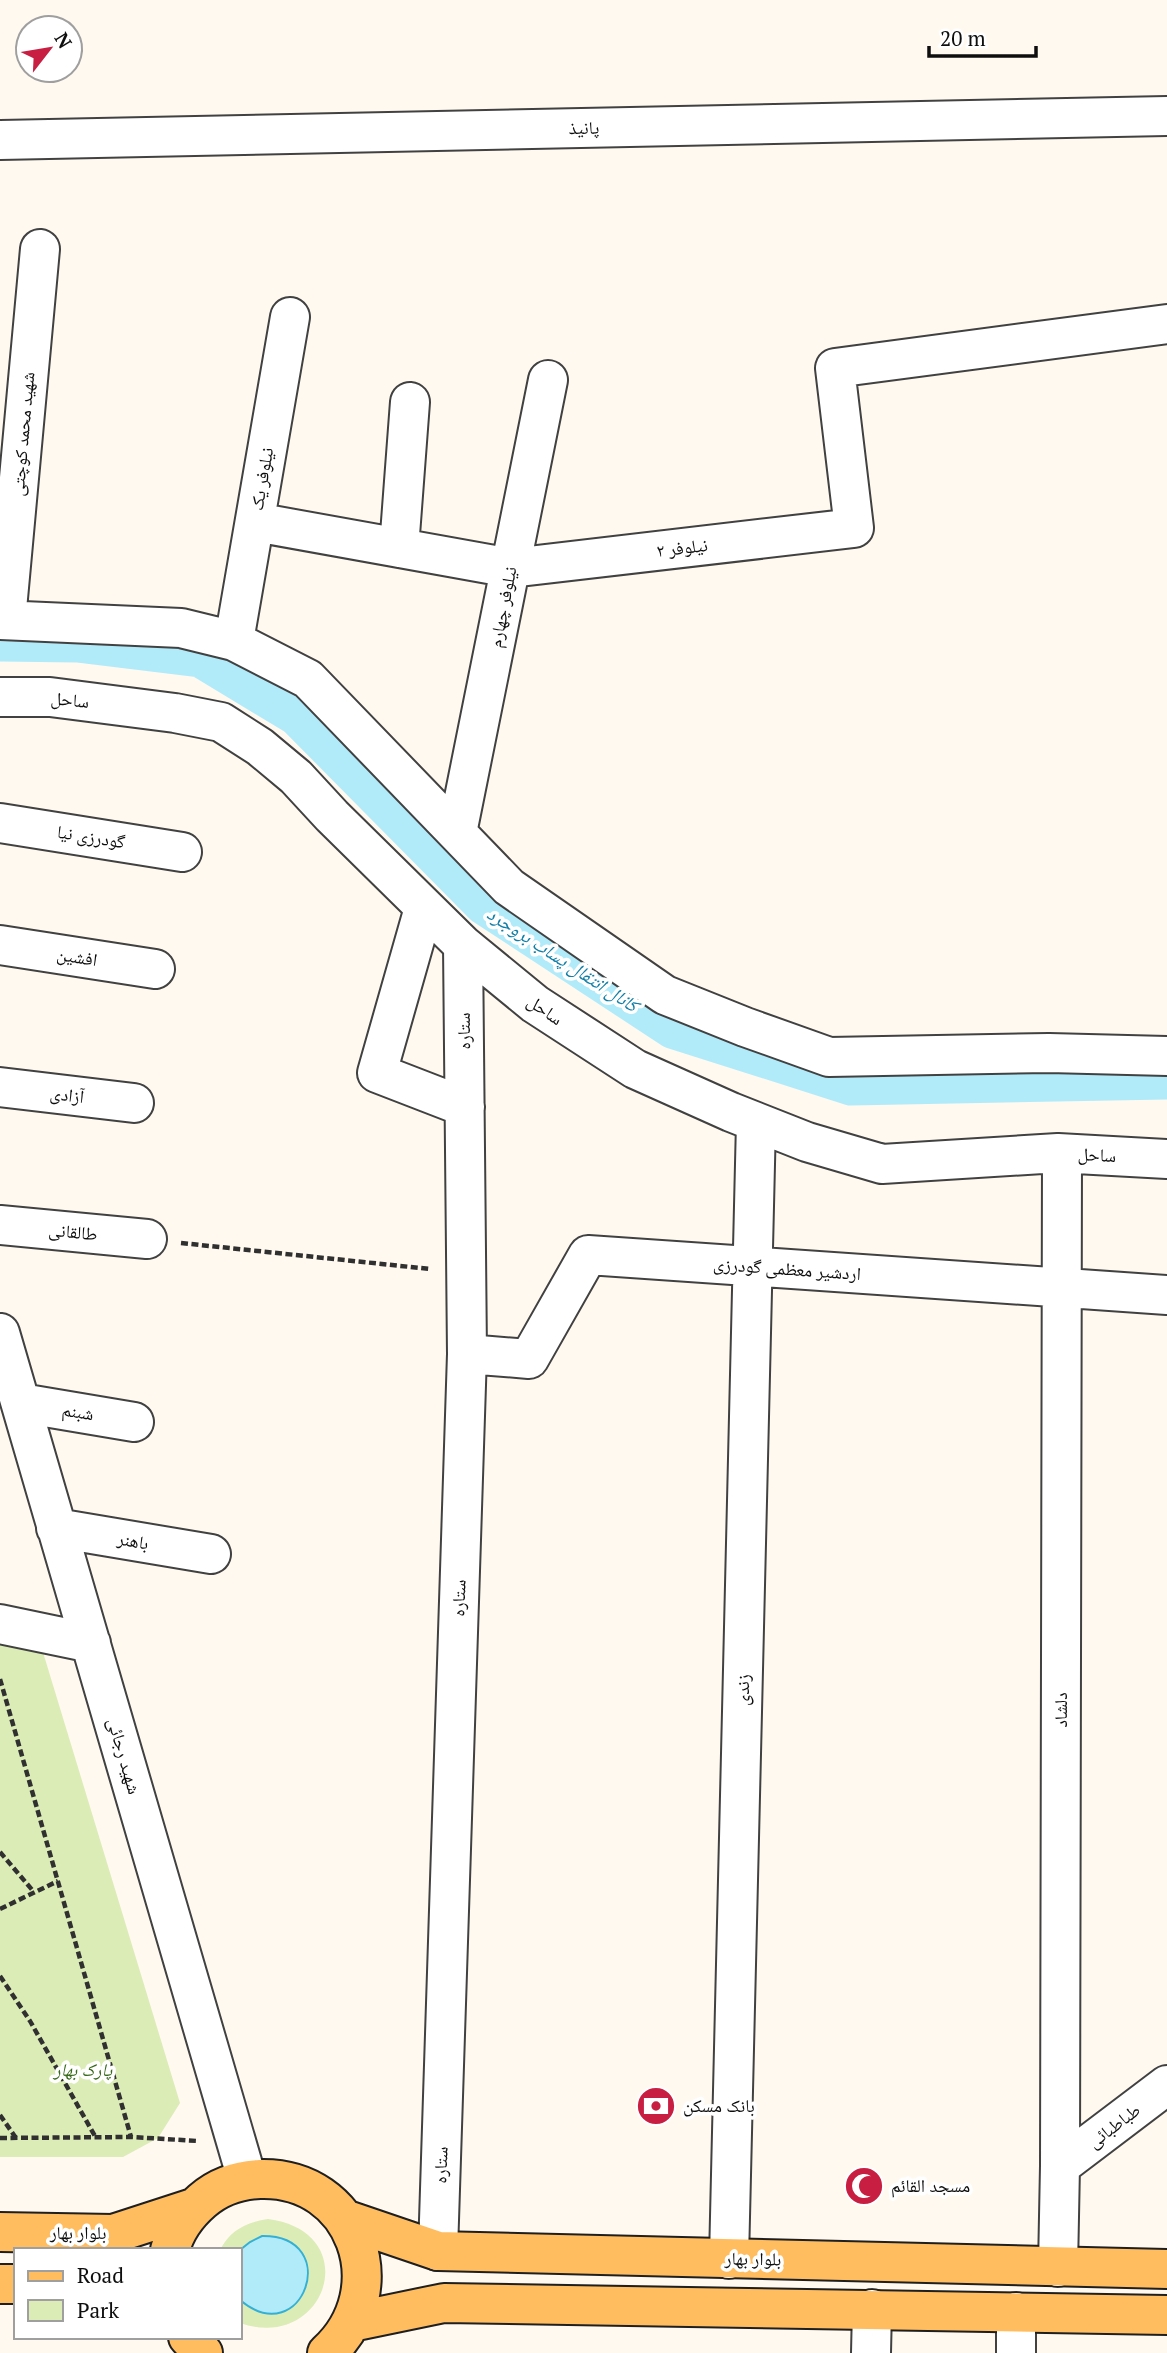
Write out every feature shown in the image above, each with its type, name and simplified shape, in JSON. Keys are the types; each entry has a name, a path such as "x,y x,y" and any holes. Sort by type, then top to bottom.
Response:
{"main road":[{"path":"171,2248 181,2225 193,2208 227,2185 242,2162 274,2179 301,2185 325,2199 344,2219 357,2243 363,2269 361,2296 352,2322 340,2342 327,2353"},
{"name":"بلوار بهار","path":"0,2232 113,2234 193,2208"},
{"name":"بلوار بهار","path":"344,2219 438,2251 1167,2269"},
{"path":"352,2322 444,2303 1167,2315"},
{"path":"190,2339 203,2353"}],"street":[{"name":"پانیذ","path":"0,140 1167,116"},
{"name":"شهید محمد کوچتی","path":"3,620 40,249"},
{"name":"نیلوفر یک","path":"234,641 290,317"},
{"name":"نیلوفر ۲","path":"255,522 511,568 854,528 835,368 1167,324"},
{"name":"نیلوفر چهارم","path":"457,833 548,380"},
{"path":"399,548 410,402"},
{"path":"3,620 181,628 234,641 307,679 509,887 665,995 829,1057 1049,1053 1167,1056"},
{"name":"ساحل","path":"0,697 50,696 221,722 260,747 296,777 424,908 463,945 535,1004 635,1069 756,1122 807,1142 882,1164 1062,1154 1167,1160"},
{"name":"گودرزی نیا","path":"0,823 182,852"},
{"path":"424,908 377,1073 465,1107"},
{"name":"افشین","path":"0,945 155,969"},
{"name":"ستاره","path":"438,2251 467,1354 463,945"},
{"name":"آزادی","path":"0,1087 134,1103"},
{"name":"زندی","path":"729,2259 756,1122"},
{"name":"دلشاد","path":"1058,2267 1062,1154"},
{"name":"طالقانی","path":"0,1225 146,1239"},
{"name":"اردشیر معظمی گودرزی","path":"467,1354 529,1359 588,1255 1167,1296"},
{"name":"شهید رجائی","path":"0,1333 12,1387 91,1643 242,2162"},
{"name":"شبنم","path":"12,1387 134,1422"},
{"name":"باهنر","path":"56,1528 211,1554"},
{"path":"0,1623 91,1643"},
{"name":"طباطبائی","path":"1060,2166 1167,2085"},
{"path":"871,2353 872,2309"},
{"path":"1016,2312 1016,2353"}],"path":[{"path":"146,1239 466,1273"},
{"path":"0,1679 131,2137"},
{"path":"0,1852 34,1892"},
{"path":"0,1909 58,1881"},
{"path":"0,1976 30,2021 96,2138"},
{"path":"0,2115 17,2138"},
{"path":"0,2138 131,2137 242,2162"}],"green space":[{"name":"پارک بهار","path":"0,1641 42,1649 180,2103 158,2138 123,2157 0,2157"},
{"path":"268,2219 298,2228 317,2245 325,2266 323,2287 312,2307 294,2321 270,2328 242,2323 242,2248 221,2248 240,2228"}],"water":[{"path":"262,2236 287,2241 302,2253 308,2270 305,2288 296,2303 282,2312 262,2312 242,2301 242,2248"}],"waterway":[{"name":"کانال انتقال پساب بروجرد","path":"0,643 77,644 200,659 296,717 483,906 672,1030 851,1087 1167,1081"}],"place":[{"name":"بانک مسکن","path":"656,2106"},
{"name":"مسجد القائم","path":"864,2186"}]}
